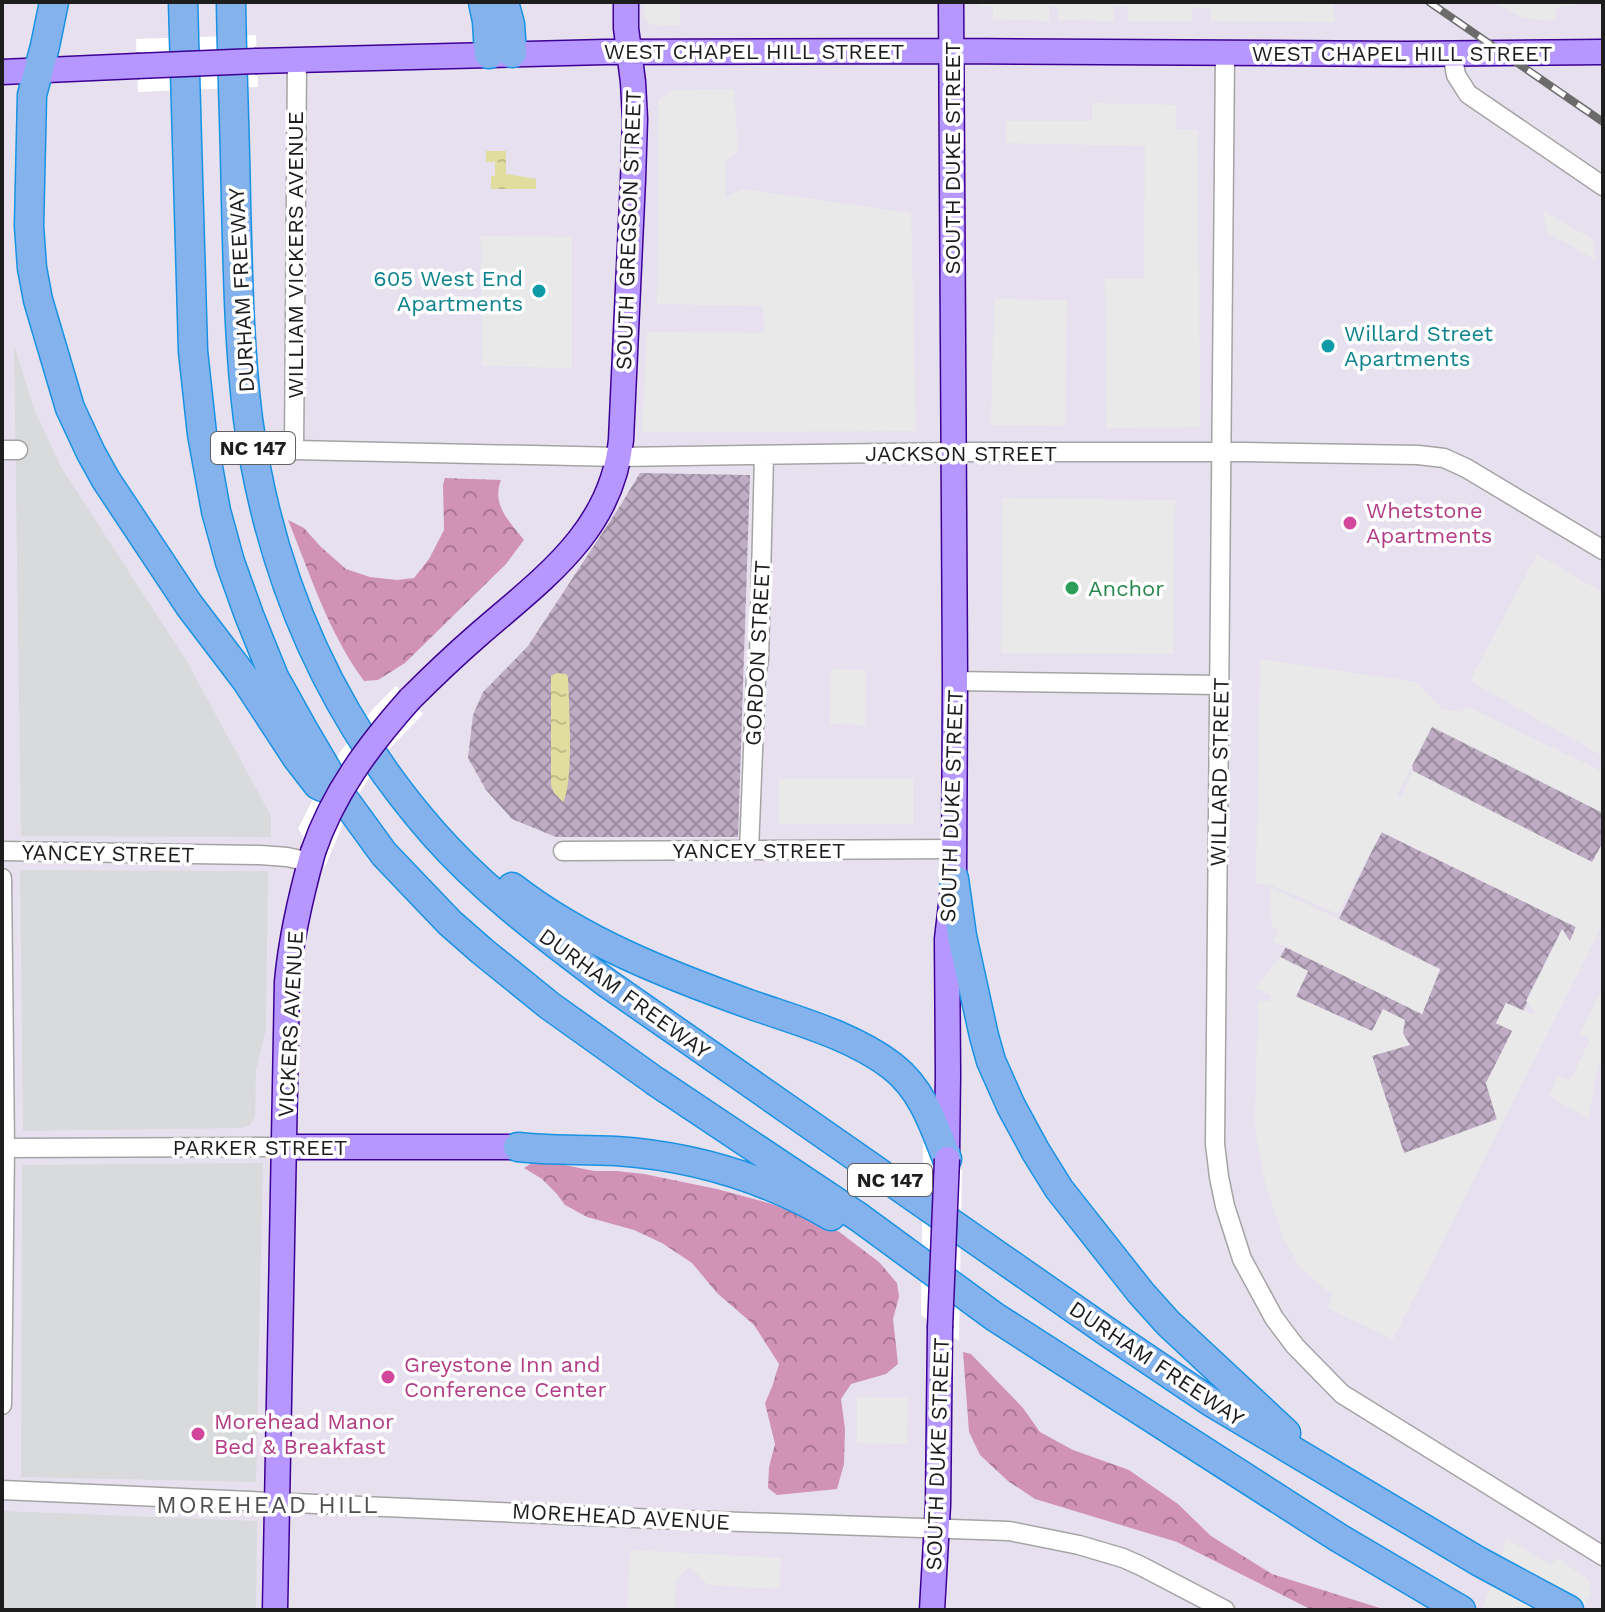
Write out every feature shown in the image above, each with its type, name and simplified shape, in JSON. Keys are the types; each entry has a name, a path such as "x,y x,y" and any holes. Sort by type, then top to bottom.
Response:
{"highway":[{"path":"54,2 32,95 29,185 32,268 44,322 70,408 106,480 189,605 246,680 318,785 344,799"},
{"name":"NC 147","path":"183,2 193,351 209,476 230,562 269,664 344,799 384,854 450,923 515,979 655,1081 860,1218 995,1317 1312,1521 1454,1606"},
{"path":"483,2 500,54"},
{"path":"500,54 510,24 504,2"},
{"name":"DURHAM FREEWAY","path":"233,8 239,302 248,418 259,487 274,547 314,653 358,734 433,833 462,864 532,927 607,983 1109,1333 1211,1402 1478,1561 1569,1610"},
{"path":"433,833 469,852 565,925 640,961 823,1030 867,1050 908,1081 924,1104 947,1159"},
{"path":"954,879 972,986 991,1061 1011,1106 1059,1189 1168,1323 1276,1426 1369,1497"},
{"path":"518,1147 657,1156 697,1163 758,1181 819,1210 995,1317"}],"main road":[{"name":"SOUTH GREGSON STREET","path":"619,457 635,119 626,2"},
{"name":"SOUTH DUKE STREET","path":"932,1610 947,1159 947,939 954,879 951,2"},
{"name":"WEST CHAPEL HILL STREET","path":"2,72 297,59 630,52 1603,52"},
{"name":"VICKERS AVENUE","path":"275,1610 289,954 311,857 321,826 358,762 381,732 410,699 476,636 532,589 586,533 609,492 619,457"},
{"name":"PARKER STREET","path":"284,1147 518,1147"}],"street":[{"path":"1452,53 1456,75 1468,94 1603,186"},
{"name":"WILLARD STREET","path":"1225,54 1215,1144 1225,1206 1242,1259 1274,1318 1295,1346 1342,1394 1603,1556"},
{"name":"WILLIAM VICKERS AVENUE","path":"294,450 297,59"},
{"name":"JACKSON STREET","path":"294,450 619,457 954,452 1392,453 1444,458 1466,468 1603,550"},
{"name":"GORDON STREET","path":"749,850 759,659 764,455"},
{"path":"955,681 1220,685"},
{"name":"YANCEY STREET","path":"563,851 954,849"},
{"name":"YANCEY STREET","path":"2,851 311,857"},
{"path":"2,878 2,1405"},
{"name":"PARKER STREET","path":"3,1148 284,1147"},
{"name":"MOREHEAD AVENUE","path":"2,1490 1009,1531 1101,1551 1141,1566 1225,1610"}],"shaded area":[{"path":"643,2 680,2 680,25 656,26 649,23 644,15"},
{"path":"980,2 1333,2 1335,22 1211,21 1211,8 1192,7 1192,21 1128,21 1128,7 1113,6 1114,21 1058,20 1057,7 1049,6 1049,21 993,19 993,7 980,6"},
{"path":"1494,2 1596,2 1556,7 1557,19 1547,21 1523,18"},
{"path":"734,89 738,153 725,161 726,197 742,189 911,213 916,431 642,432 647,332 764,333 763,306 657,304 658,100 674,90"},
{"path":"1092,103 1176,105 1176,129 1198,130 1200,427 1106,428 1105,279 1144,279 1145,146 1006,143 1006,121 1092,121"},
{"path":"1543,211 1592,239 1596,260 1548,233"},
{"path":"481,236 572,237 572,368 482,366"},
{"path":"994,299 1067,300 1065,426 991,425"},
{"path":"14,345 34,409 61,467 186,660 271,816 271,837 21,836"},
{"path":"640,473 750,475 738,837 556,837 512,819 486,790 468,758 473,715 483,692 528,646"},
{"path":"1002,498 1175,500 1173,654 1001,653"},
{"path":"1537,554 1603,593 1603,756 1470,681"},
{"path":"1260,659 1416,682 1442,709 1461,712 1466,706 1603,772 1603,813 1432,727 1397,795 1401,797 1413,771 1592,862 1603,842 1603,924 1393,1339 1327,1308 1332,1295 1300,1267 1284,1240 1265,1182 1257,1141 1258,1001 1270,1001 1271,995 1255,988 1280,957 1308,971 1296,997 1372,1031 1383,1009 1405,1020 1403,1033 1410,1045 1372,1056 1404,1153 1497,1120 1486,1083 1512,1031 1496,1023 1506,1003 1534,1015 1526,1001 1562,929 1570,941 1576,927 1382,832 1338,914 1271,885 1256,884"},
{"path":"831,669 866,670 865,725 830,724"},
{"path":"1432,726 1603,813 1603,842 1593,863 1413,771 1412,765"},
{"path":"779,779 913,779 913,824 779,824"},
{"path":"1381,832 1576,927 1570,942 1563,930 1523,1011 1506,1003 1496,1023 1513,1031 1486,1083 1497,1119 1403,1154 1372,1056 1372,1031 1295,996 1308,971 1280,957 1286,947 1422,1014 1440,969 1339,919"},
{"path":"20,870 268,871 266,1029 256,1070 255,1117 250,1125 241,1128 23,1131"},
{"path":"1270,887 1440,970 1422,1014 1273,941 1279,929 1272,928"},
{"path":"1603,987 1603,1054 1595,1078 1589,1119 1549,1096 1558,1076 1569,1080 1573,1075 1589,1042 1580,1034"},
{"path":"263,1163 256,1482 21,1477 22,1165"},
{"path":"857,1397 908,1398 907,1444 857,1443"},
{"path":"2,1511 257,1521 256,1610 2,1610"},
{"path":"1507,1539 1551,1565 1557,1558 1589,1580 1591,1592 1582,1610 1482,1610"},
{"path":"630,1550 781,1558 779,1589 708,1585 690,1566 676,1580 675,1610 627,1610"}],"green space":[{"path":"445,478 501,480 500,505 524,540 506,564 405,663 378,680 364,681 330,624 288,520 304,528 346,569 370,577 414,578 429,559 444,530"},
{"path":"532,1163 644,1174 772,1204 838,1231 879,1262 897,1283 899,1297 893,1319 898,1364 886,1374 851,1384 841,1399 845,1429 844,1464 837,1489 777,1495 768,1488 775,1444 765,1403 779,1364 754,1325 717,1293 692,1263 662,1243 634,1230 587,1217 565,1205 542,1179 524,1168"},
{"path":"963,1352 971,1354 1023,1408 1040,1432 1073,1450 1129,1470 1178,1504 1211,1536 1272,1574 1386,1610 1312,1610 1177,1542 1035,1499 1008,1481 980,1455 969,1432"}],"water":[{"path":"486,151 506,151 506,174 536,179 536,189 491,189 495,162 486,162"},
{"path":"557,673 568,677 570,761 563,802 551,785 551,676"}],"pier":[{"path":"256,35 258,87 138,92 136,39"},
{"path":"396,686 423,714 391,747 361,790 325,867 298,829 341,751 373,709"},
{"path":"923,1143 962,1170 959,1341 921,1315"}],"railway":[{"path":"1429,2 1603,122"}],"place":[{"name":"605 West End Apartments","path":"539,291"},
{"name":"Willard Street Apartments","path":"1328,346"},
{"name":"Whetstone Apartments","path":"1350,523"},
{"name":"Anchor","path":"1072,588"},
{"name":"Greystone Inn and Conference Center","path":"388,1377"},
{"name":"Morehead Manor Bed & Breakfast","path":"198,1434"}],"district":[{"name":"MOREHEAD HILL","path":"268,1505"}]}
